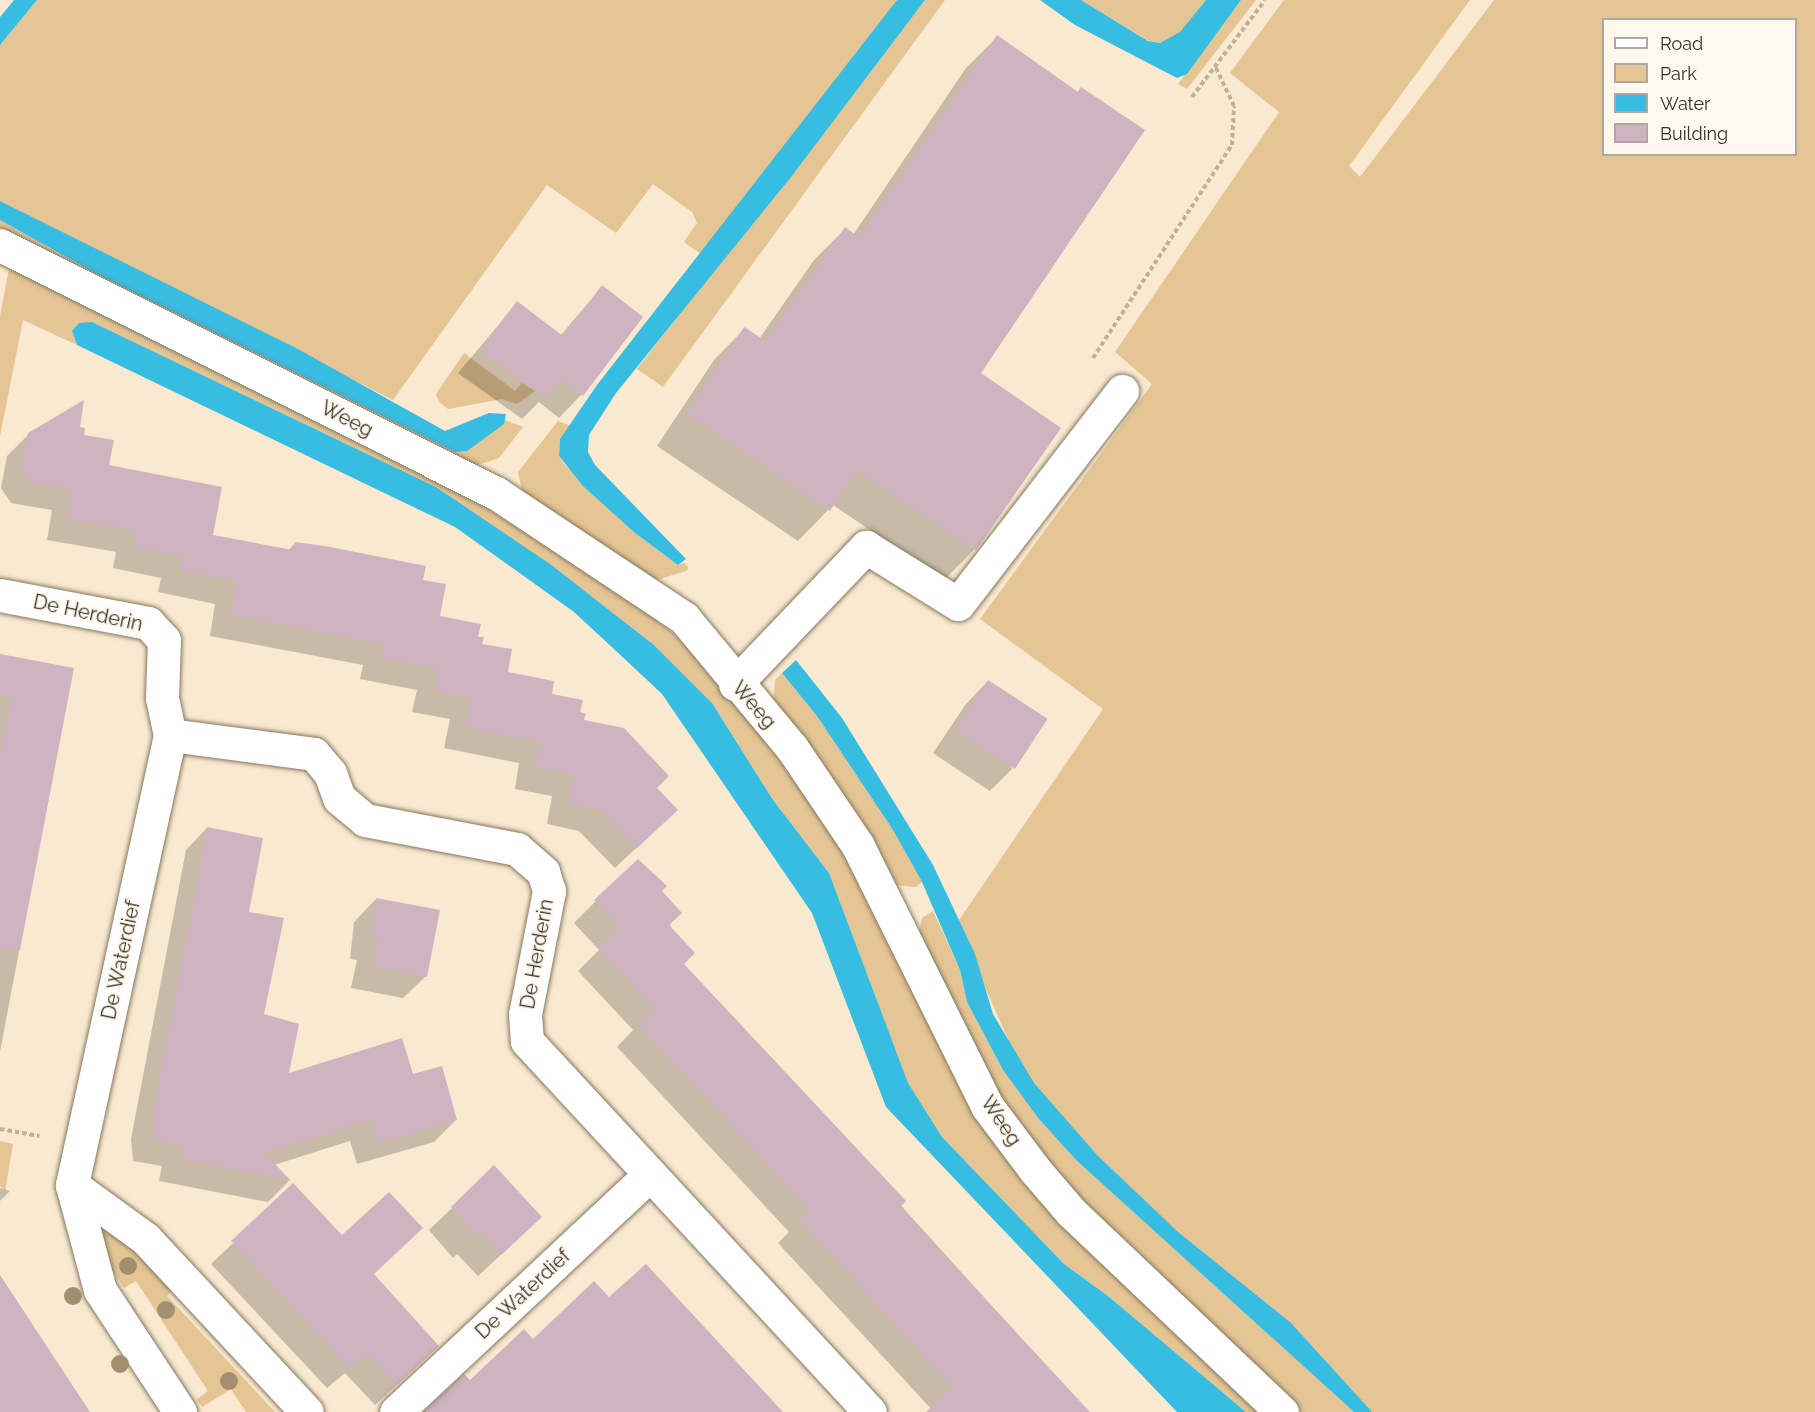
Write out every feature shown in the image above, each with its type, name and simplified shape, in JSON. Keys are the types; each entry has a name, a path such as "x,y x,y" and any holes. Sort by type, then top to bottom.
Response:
{"street":[{"name":"Weeg","path":"0,245 496,493 684,618 735,684 792,748 858,846 987,1106 1035,1170 1071,1212 1282,1412"},
{"path":"735,684 866,547 958,604 1122,391"},
{"name":"De Herderin","path":"0,595 148,622 164,640 162,698 170,735 314,754 330,773 339,798 365,820 517,849 543,872 549,891 525,1014 528,1041 649,1175 870,1412"},
{"name":"De Waterdief","path":"170,735 72,1185 100,1290 180,1412"},
{"name":"De Waterdief","path":"396,1412 649,1175"},
{"path":"72,1185 146,1239 307,1412"}],"path":[{"path":"1192,97 1265,0"},
{"path":"1122,391 1097,367 1093,357 1232,145 1234,106 1215,66"}],"green space":[{"path":"37,0 897,0 701,254 684,242 697,223 692,212 653,184 616,233 547,185 393,400 0,201 0,45"},
{"path":"925,0 945,0 663,387 637,369"},
{"path":"1081,0 1206,0 1181,32 1160,43 1149,41"},
{"path":"1241,0 1256,0 1187,89 1178,84"},
{"path":"1284,0 1470,0 1349,166 1360,177 1494,0 1815,0 1815,1412 1357,1412 1036,1103 957,923 1103,709 980,619 1152,384 1115,352 1279,112 1230,73"},
{"path":"0,220 97,274 455,452 467,451 505,420 523,427 499,458 468,468 0,233"},
{"path":"10,264 493,506 620,589 682,641 743,705 835,830 970,1097 1266,1412 1246,1412 1108,1296 1064,1264 942,1137 908,1084 829,873 773,800 712,703 654,645 587,593 436,487 92,322 72,331 77,345 23,320 0,436 0,316"},
{"path":"464,353 515,391 522,383 535,391 517,404 502,399 448,409 439,402 436,394"},
{"path":"558,421 571,426 560,439 559,456 564,464 635,533 678,565 684,563 689,568 686,571 656,580 523,495 518,472"},
{"path":"782,673 817,716 893,830 922,882 916,887 894,885 773,708 775,680"},
{"path":"933,911 960,970 967,1002 1003,1070 1038,1118 1076,1160 1354,1412 1300,1412 1093,1217 1002,1106 919,933 922,918"},
{"path":"0,1141 13,1144 5,1191 0,1186"},
{"path":"110,1227 176,1286 167,1296 275,1412 246,1412 231,1389 202,1407 197,1399 208,1391 136,1281 124,1288 98,1249 100,1235"}],"water":[{"path":"14,0 37,0 0,45 0,17"},
{"path":"897,0 925,0 791,177 616,393 589,435 588,452 595,465 686,559 678,565 635,533 583,486 559,456 560,439 597,385"},
{"path":"1040,0 1081,0 1148,41 1160,43 1180,32 1206,0 1241,0 1187,74 1177,78 1075,25"},
{"path":"0,201 298,349 445,431 489,413 506,414 504,424 467,451 455,452 97,274 0,220"},
{"path":"92,322 436,487 550,564 654,645 712,703 773,800 829,873 908,1083 942,1137 1064,1264 1108,1296 1246,1412 1177,1412 886,1107 812,913 662,694 574,612 455,527 77,345 72,331 79,323"},
{"path":"796,660 842,718 933,865 975,954 993,1014 1034,1083 1098,1156 1178,1232 1291,1323 1372,1412 1354,1412 1076,1160 1038,1118 1003,1070 967,1002 960,970 922,882 893,830 817,716 782,673"}],"building":[{"path":"997,35 1078,92 1081,87 1145,130 981,373 1061,428 976,550 856,470 830,511 687,414 744,327 766,341 845,227 859,237"},
{"path":"602,285 643,317 583,396 560,379 545,398 480,350 517,301 563,336"},
{"path":"84,400 80,427 85,428 84,435 114,440 109,465 222,487 213,535 293,550 295,542 325,546 426,566 423,580 446,584 440,616 481,624 478,637 484,637 482,644 512,649 508,672 554,681 552,694 583,700 580,712 586,714 584,720 624,728 669,776 657,788 678,810 637,848 601,810 568,803 573,774 535,767 540,742 465,727 471,698 433,691 438,669 381,658 384,644 231,615 236,583 231,580 179,570 182,556 134,547 137,531 67,519 72,489 32,482 22,466 28,433"},
{"path":"0,654 74,668 20,950 0,948 0,757 12,696 0,694"},
{"path":"988,680 1048,719 1015,769 955,730"},
{"path":"207,827 263,838 249,912 284,918 264,1014 299,1024 289,1073 402,1038 413,1074 442,1066 457,1120 378,1143 371,1120 265,1153 291,1181 180,1159 183,1145 154,1139 153,1116"},
{"path":"638,859 667,886 662,891 682,913 669,925 695,953 684,964 906,1201 900,1207 1090,1412 926,1412 952,1387 799,1220 810,1210 637,1024 654,1008 598,948 620,928 594,900"},
{"path":"376,898 440,910 427,977 373,966 378,938 372,937"},
{"path":"494,1165 542,1217 501,1255 481,1232 476,1237 451,1207"},
{"path":"293,1183 342,1235 389,1192 423,1228 374,1274 439,1346 397,1385 367,1353 349,1368 231,1241"},
{"path":"646,1264 783,1412 423,1412 464,1374 470,1380 524,1329 533,1339 594,1281 609,1297"},
{"path":"0,1275 90,1412 0,1412"}]}
